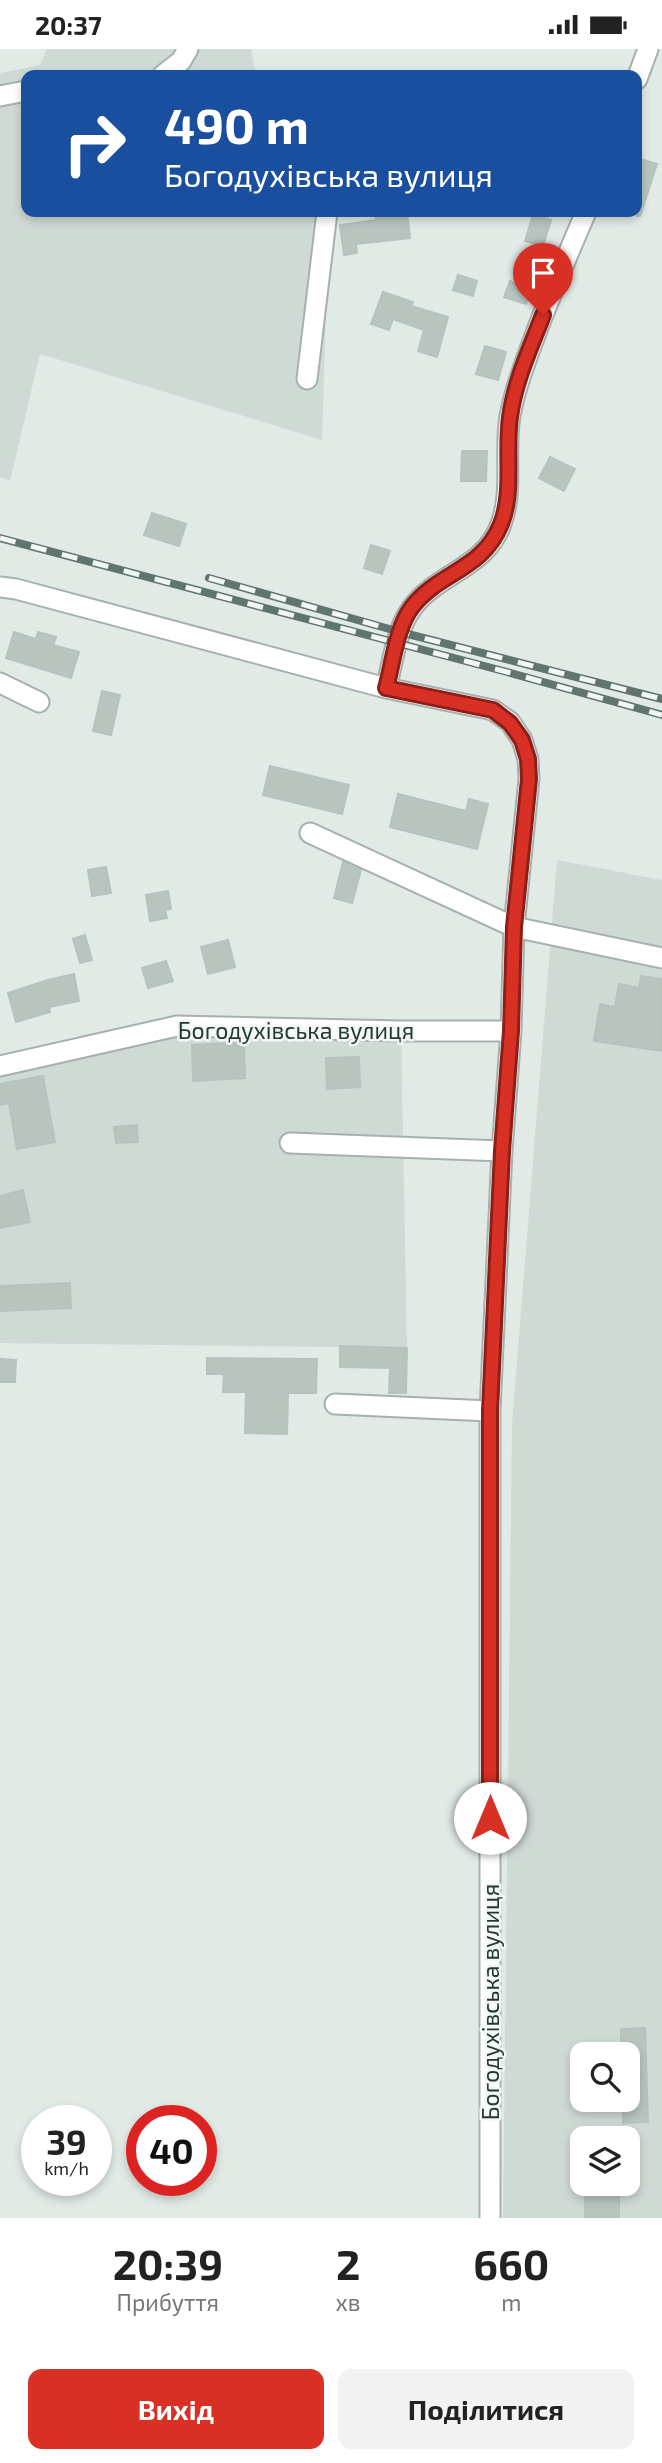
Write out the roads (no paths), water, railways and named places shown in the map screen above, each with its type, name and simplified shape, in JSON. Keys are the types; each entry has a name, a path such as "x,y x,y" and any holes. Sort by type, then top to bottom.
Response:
{"street":[{"path":"169,70 181,61 188,49"},
{"path":"640,70 648,49"},
{"path":"0,96 21,91"},
{"path":"307,379 326,217"},
{"path":"386,688 400,632 411,609 426,593 475,562 491,544 502,521 510,418 518,379 584,217"},
{"name":"Богодухівська вулиця","path":"0,587 16,589 386,688 493,710 510,723 522,740 528,759 529,779 514,927 511,1031 502,1151 490,1411 489,2218"},
{"path":"0,683 39,702"},
{"path":"310,833 514,927 662,958"},
{"name":"Богодухівська вулиця","path":"0,1066 177,1026 511,1031"},
{"path":"290,1143 502,1151"},
{"path":"335,1404 490,1411"}],"railway":[{"path":"0,538 662,715"},
{"path":"209,578 400,632 662,699"}]}
